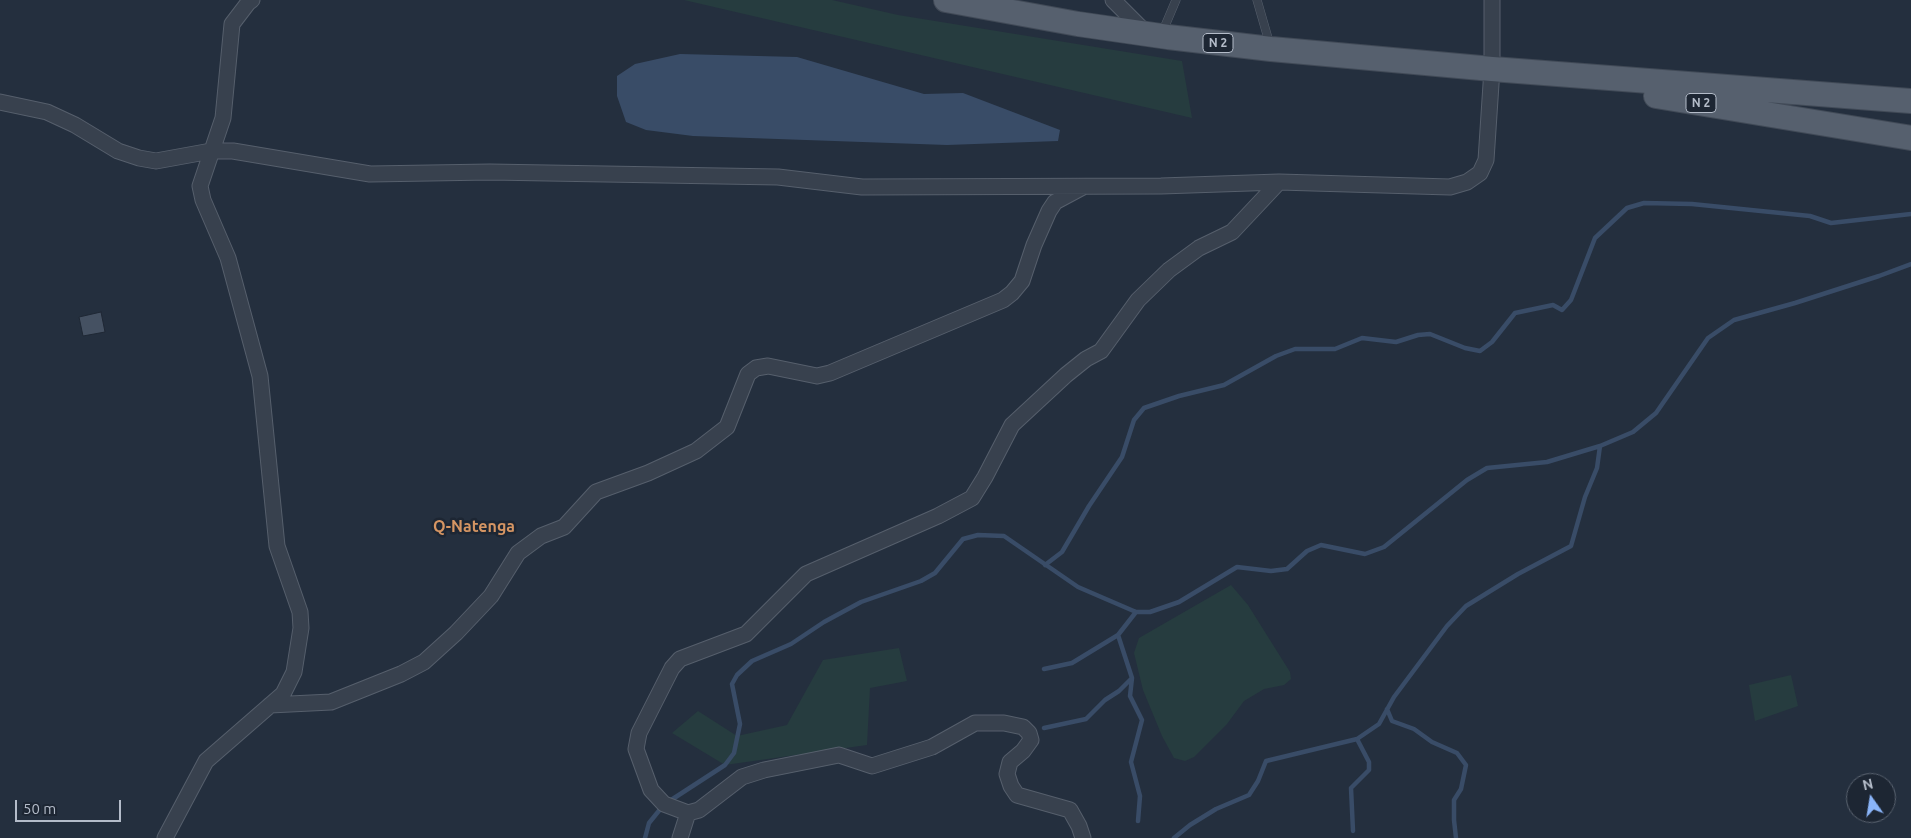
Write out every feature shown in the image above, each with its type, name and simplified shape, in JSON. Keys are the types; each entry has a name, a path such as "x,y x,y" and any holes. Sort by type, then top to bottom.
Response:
{"main road":[{"name":"N 2","path":"946,0 1078,24 1271,49 1492,69 1911,101"},
{"name":"N 2","path":"1492,69 1911,138"}],"street":[{"path":"166,838 206,761 283,694 294,672 301,628 300,612 277,546 260,376 228,258 203,200 200,186 223,118 232,24 252,0"},
{"path":"1113,0 1154,35"},
{"path":"0,102 47,112 75,125 118,151 139,158 156,161 211,151 233,151 370,174 490,172 778,176 862,187 1161,186 1279,182 1450,187 1467,182 1480,173 1486,160 1492,69 1492,0"},
{"path":"1084,838 1070,810 1017,795 1010,786 1007,774 1010,762 1023,751 1031,740 1029,733 1023,727 1004,722 975,723 932,747 872,766 839,755 764,770 742,777 700,810 688,813 664,804 651,790 636,749 639,733 672,668 680,659 746,634 806,574 938,516 972,498 1012,424 1066,375 1086,359 1101,351 1138,300 1169,270 1198,248 1232,232 1279,182"},
{"path":"270,705 331,702 401,674 424,662 491,596 518,553 541,536 564,527 596,492 648,473 696,451 727,427 748,374 756,368 768,366 817,376 830,373 1003,300 1022,281 1034,245 1055,202 1084,186"},
{"path":"680,838 688,813"}],"lane":[{"path":"1154,35 1176,0"},
{"path":"1257,0 1271,49"}],"green space":[{"path":"684,0 832,0 898,15 1182,61 1192,118"},
{"path":"1231,585 1248,605 1290,672 1291,679 1284,685 1264,689 1244,701 1227,724 1194,757 1185,761 1174,758 1162,736 1143,690 1134,653 1139,638"},
{"path":"899,648 907,681 870,688 867,745 725,765 672,733 698,711 737,736 787,725 823,660"},
{"path":"1791,675 1798,706 1755,721 1749,685"}],"water":[{"path":"680,54 797,57 924,94 963,93 1060,130 1058,141 947,145 693,136 646,130 626,122 617,96 617,76 635,64"}],"building":[{"path":"101,312 105,332 83,336 79,317"}],"waterway":[{"path":"1045,565 1062,552 1089,506 1122,457 1134,420 1144,408 1179,396 1224,385 1276,356 1295,349 1335,349 1362,338 1396,342 1418,335 1430,334 1465,348 1480,351 1492,342 1515,313 1553,305 1562,310 1571,300 1595,238 1627,208 1644,203 1692,204 1810,216 1831,223 1911,214"},
{"path":"668,802 725,765 734,753 740,724 732,684 737,675 752,661 791,644 824,622 861,602 921,581 935,573 963,539 978,535 1004,536 1078,587 1136,612 1150,612 1179,602 1237,567 1271,571 1287,569 1307,551 1321,545 1365,554 1384,547 1467,480 1487,468 1547,462 1600,446 1633,432 1656,413 1708,338 1734,320 1795,303 1911,264"},
{"path":"1174,838 1190,825 1216,809 1249,795 1258,781 1266,761 1357,739 1379,724 1394,697 1447,626 1466,606 1518,574 1571,546 1585,497 1597,468 1600,446"},
{"path":"1136,612 1118,635 1132,678 1130,696 1142,720 1131,762 1140,796 1138,821"},
{"path":"1044,669 1072,663 1118,635"},
{"path":"1044,728 1086,719 1105,700 1119,691 1131,679"},
{"path":"1387,709 1392,721 1414,729 1432,742 1457,753 1466,765 1461,789 1454,800 1456,838"},
{"path":"1353,831 1351,788 1369,770 1369,762 1357,739"},
{"path":"645,838 649,823 662,807"}],"district":[{"name":"Q-Natenga","path":"474,527"}]}
